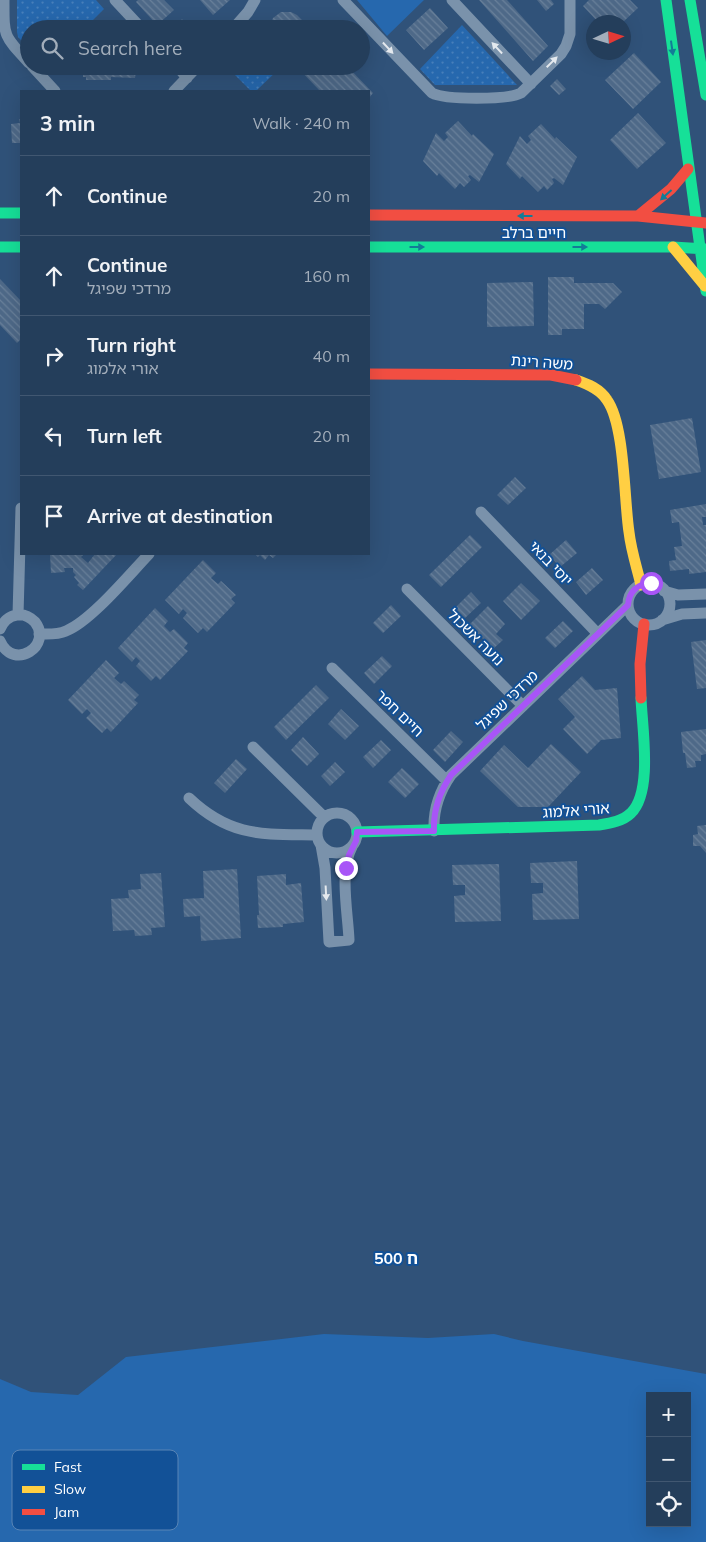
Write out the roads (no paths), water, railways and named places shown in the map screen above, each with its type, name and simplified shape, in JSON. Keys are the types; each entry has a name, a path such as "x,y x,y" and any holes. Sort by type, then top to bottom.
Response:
{"street":[{"path":"4,0 4,28 6,37 20,53"},
{"path":"115,0 134,20"},
{"path":"240,20 255,0"},
{"path":"343,0 362,20"},
{"path":"452,0 531,84"},
{"path":"370,29 434,94 446,97 510,97 521,93 531,84 561,54 566,46 570,34 570,0"},
{"path":"666,0 688,169 701,222 706,289"},
{"path":"690,0 706,95"},
{"path":"40,75 54,90"},
{"path":"184,75 187,78"},
{"path":"175,90 190,75"},
{"path":"638,216 664,198 688,169"},
{"path":"0,213 20,213"},
{"name":"חיים ברלב","path":"370,215 638,216 701,222"},
{"path":"0,247 20,247"},
{"name":"חיים ברלב","path":"370,247 673,247 703,249"},
{"path":"673,247 706,289"},
{"name":"משה רינת","path":"370,374 551,375 580,380 600,391 612,409 619,434 629,534 641,585"},
{"name":"יוסי בנאי","path":"481,512 598,634"},
{"path":"18,615 20,544"},
{"path":"39,634 56,634 80,623 148,555"},
{"path":"706,594 678,595 654,584 641,585 631,593 628,605 631,615 635,620 644,624 654,624 682,614 706,613"},
{"name":"נועה אשכול","path":"408,588 523,706"},
{"path":"662,620 668,612 669,606 668,596 664,590"},
{"name":"מרדכי שפיגל","path":"434,831 436,803 447,781 455,771 628,605"},
{"path":"1,626 9,618 18,615 27,616 38,627 39,634 36,646 27,654 14,654 1,645"},
{"name":"אורי אלמוג","path":"357,832 599,825 620,820 632,813 640,801 644,783 639,671 644,624"},
{"name":"חיים חפר","path":"332,668 447,781"},
{"path":"253,747 324,818"},
{"path":"189,798 216,819 240,830 259,834 319,840 329,852 335,853 345,852 352,846"},
{"path":"336,813 345,814 354,822 357,832 357,838 349,855 346,875 349,940 329,942 325,871 319,840 319,825 324,818 336,813"}],"district":[{"name":"ח 500","path":"396,1258"}]}
